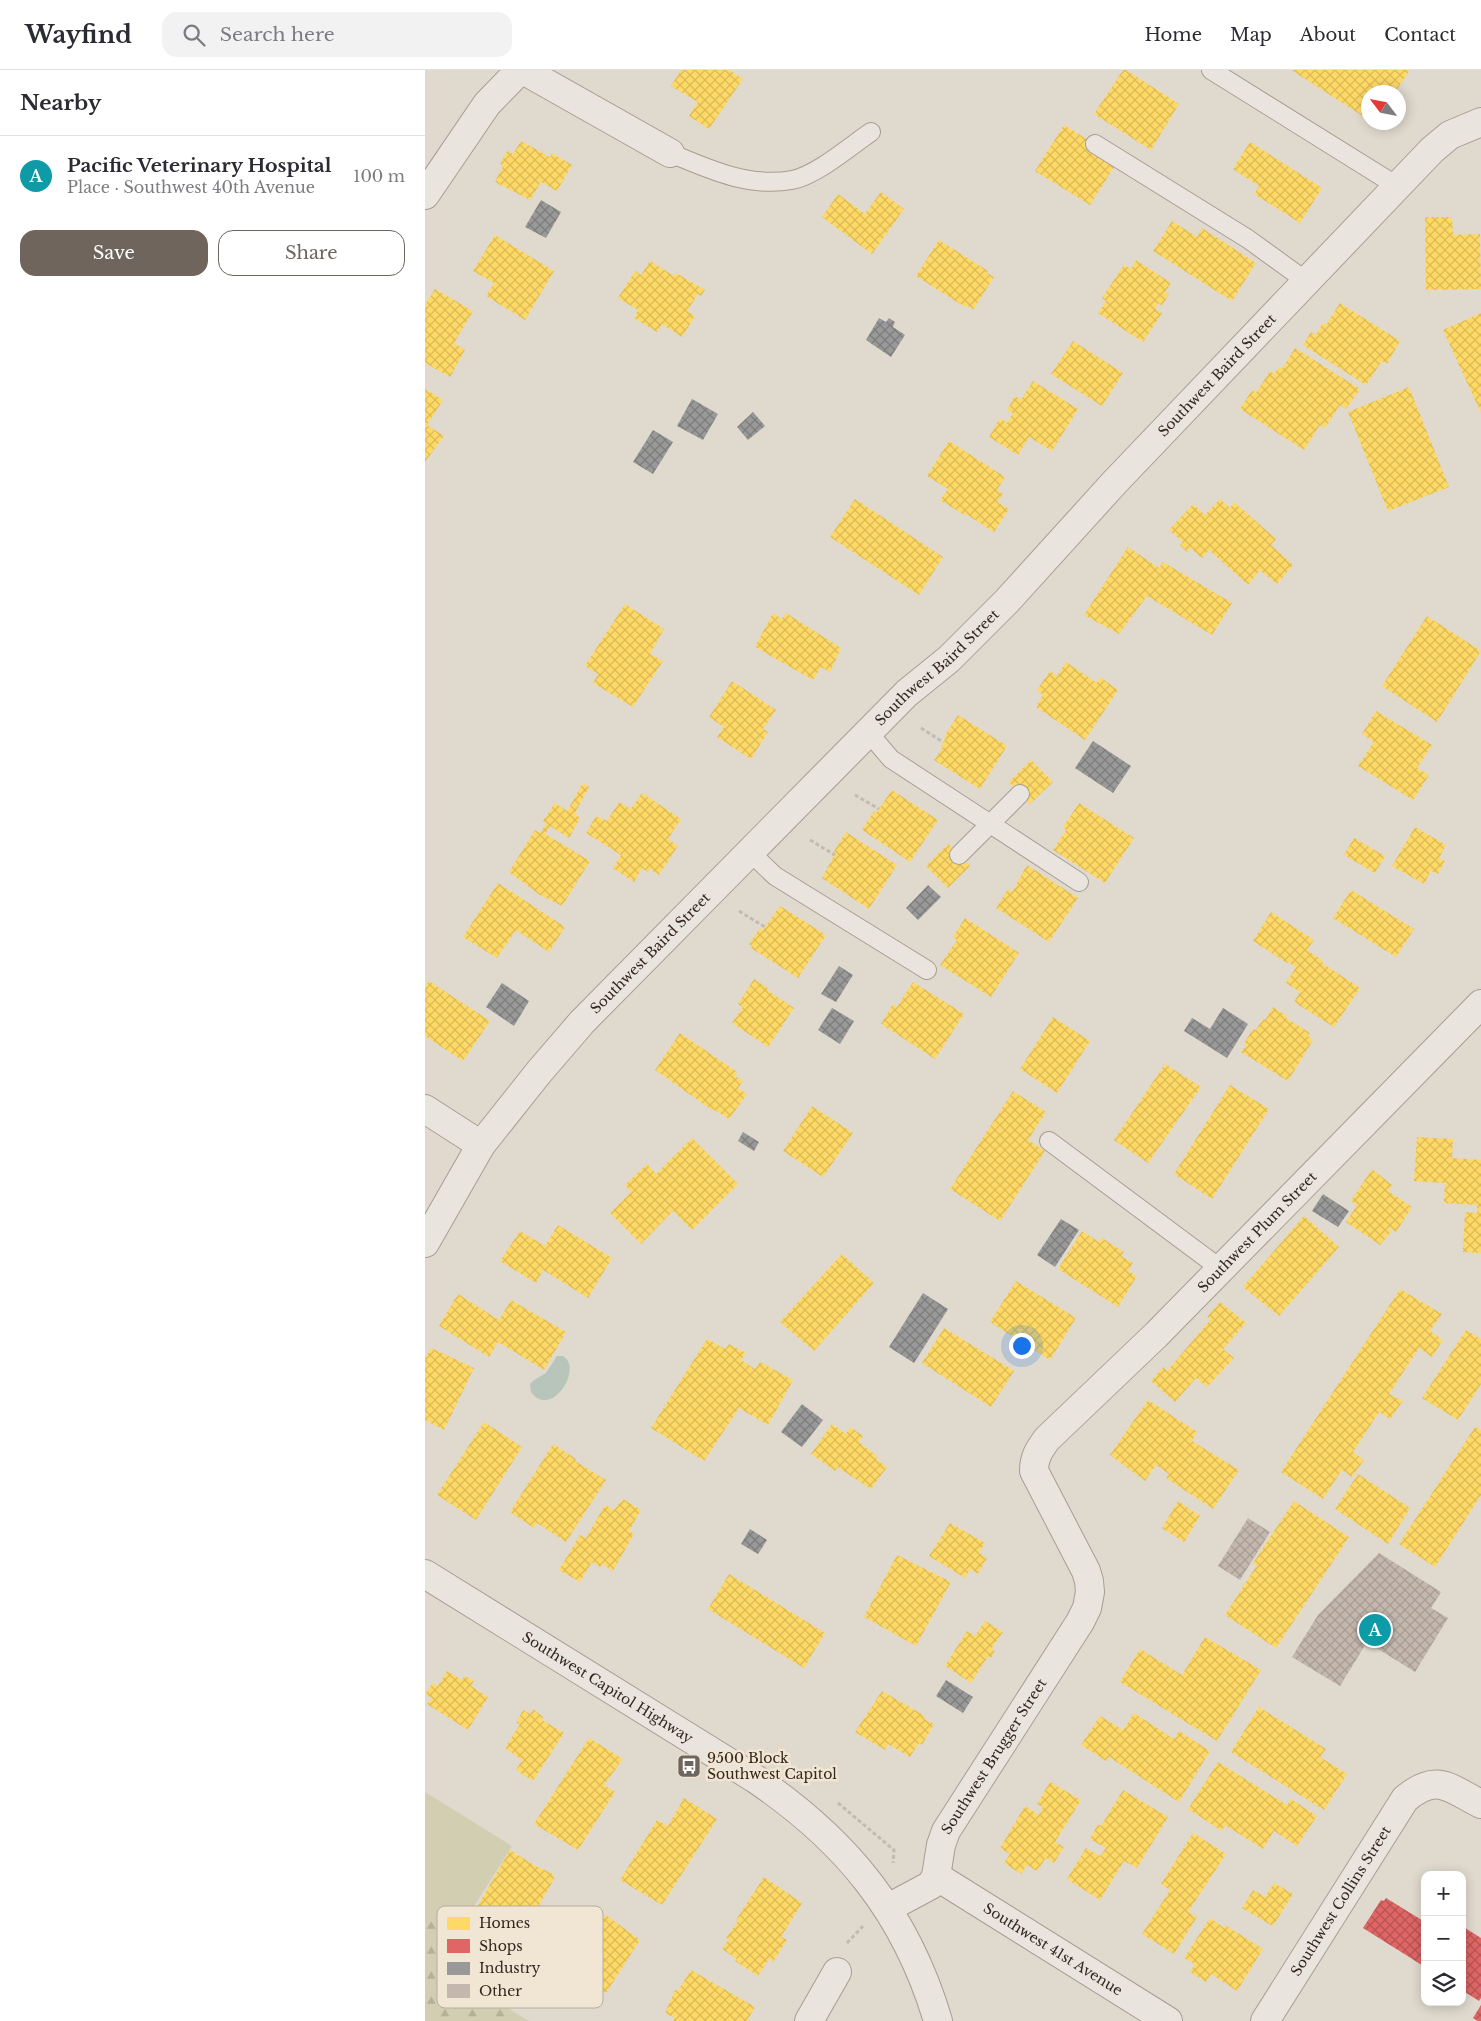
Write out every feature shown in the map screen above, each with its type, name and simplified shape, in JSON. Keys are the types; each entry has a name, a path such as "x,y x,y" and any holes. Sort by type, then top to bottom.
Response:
{"street":[{"path":"425,195 487,104 522,70 670,153"},
{"name":"Southwest Baird Street","path":"425,1244 481,1145 539,1072 582,1022 907,693 949,659 1007,601 1114,483 1432,150 1451,135 1481,122"},
{"name":"Southwest Plum Street","path":"1090,1592 1086,1571 1034,1471 1034,1461 1038,1450 1221,1269 1481,1004"},
{"path":"425,1109 481,1145"},
{"name":"Southwest Capitol Highway","path":"425,1574 681,1732 786,1800 837,1845 868,1880 889,1908 919,1968 930,1994 938,2021"},
{"name":"Southwest Brugger Street","path":"936,1876 941,1845 946,1832 1081,1622 1087,1608 1090,1592"},
{"name":"Southwest Collins Street","path":"1265,2021 1405,1799 1423,1786 1434,1783 1445,1785 1481,1804"},
{"path":"889,1908 931,1885 936,1876"},
{"name":"Southwest 41st Avenue","path":"936,1876 1168,2021"},
{"path":"809,2021 837,1972"}],"lane":[{"path":"1211,70 1397,186"},
{"path":"670,153 718,174 755,181 793,180 815,170 871,132"},
{"path":"1095,144 1248,238 1306,281"},
{"path":"868,732 891,759 1079,882"},
{"path":"959,855 1020,794"},
{"path":"750,852 775,876 927,970"},
{"path":"1049,1141 1221,1269"}],"path":[{"path":"921,728 943,742"},
{"path":"855,795 879,809"},
{"path":"810,840 835,855"},
{"path":"739,911 765,927"},
{"path":"865,1924 868,1930"}],"green space":[{"path":"425,1792 512,1846 474,1906 437,1906 437,2008 508,2008 529,2021 425,2021"},
{"path":"425,1919 437,1924 437,2008 499,2008 520,2021 425,2021"}],"shaded area":[{"path":"557,1356 563,1356 568,1362 570,1371 567,1380 555,1396 547,1400 539,1399 531,1392 530,1384 546,1373"}],"building: Homes":[{"path":"681,70 729,70 743,79 709,129 689,116 698,102 671,86"},
{"path":"1123,70 1126,70 1179,104 1151,150 1094,114"},
{"path":"1291,70 1410,70 1400,85 1361,85 1361,115"},
{"path":"1064,125 1119,159 1090,205 1035,171"},
{"path":"521,141 550,157 552,153 572,165 557,191 541,182 530,200 495,182 503,166 500,164 507,151 513,154"},
{"path":"1250,142 1322,188 1300,223 1254,194 1259,186 1233,169"},
{"path":"881,192 904,209 872,254 822,217 838,194 865,214"},
{"path":"1425,217 1452,217 1453,235 1480,234 1481,289 1426,290"},
{"path":"1172,221 1197,237 1202,228 1256,263 1232,301 1153,251"},
{"path":"495,235 554,271 525,320 486,296 494,283 473,271"},
{"path":"939,240 988,271 987,273 994,277 973,310 967,305 965,307 916,276"},
{"path":"1136,260 1171,283 1165,292 1169,294 1162,306 1158,303 1155,309 1162,313 1143,342 1098,313 1106,301 1102,298 1124,265 1131,269"},
{"path":"650,261 674,276 676,273 705,290 701,296 698,294 687,311 695,316 682,337 662,324 657,332 634,318 638,310 618,298 635,271 641,275"},
{"path":"435,289 473,311 454,343 465,350 450,377 425,363 425,305"},
{"path":"1340,303 1400,341 1387,364 1382,361 1366,385 1303,345 1311,332 1316,335 1323,323 1326,325"},
{"path":"1481,313 1481,413 1443,330"},
{"path":"1073,341 1123,373 1102,406 1051,374"},
{"path":"1295,348 1360,389 1346,409 1340,405 1325,428 1320,425 1304,450 1240,409 1252,390 1256,393 1270,371 1274,374 1279,367 1282,369"},
{"path":"1033,381 1078,409 1052,451 1029,437 1018,455 989,437 1000,418 1007,423 1013,413 1007,410 1015,396 1021,400"},
{"path":"1409,387 1449,487 1388,511 1348,412"},
{"path":"425,389 443,400 427,425 444,436 425,462"},
{"path":"949,441 1005,477 997,490 1003,494 997,502 1009,509 994,532 940,500 948,489 927,476"},
{"path":"855,499 943,557 919,595 830,537"},
{"path":"1220,499 1230,508 1234,502 1276,539 1271,545 1293,565 1277,584 1260,570 1248,585 1209,550 1202,558 1190,548 1187,552 1180,545 1183,542 1169,530 1193,504 1205,515"},
{"path":"1128,547 1159,568 1163,562 1232,603 1212,635 1147,596 1119,634 1084,615"},
{"path":"625,604 664,629 650,654 663,661 633,707 593,683 598,674 585,666"},
{"path":"773,613 782,619 786,613 841,648 830,672 821,667 813,680 755,647"},
{"path":"1427,616 1481,651 1437,722 1382,686"},
{"path":"1066,662 1097,683 1100,677 1118,690 1085,740 1036,707 1043,695 1037,690 1050,671 1057,676"},
{"path":"732,681 776,710 763,729 768,732 751,759 717,737 724,727 709,717"},
{"path":"1376,711 1432,745 1417,768 1429,775 1413,800 1358,766 1374,742 1362,734"},
{"path":"958,715 1007,746 980,789 934,760 943,747 941,746 946,738 944,737"},
{"path":"1031,760 1053,782 1030,804 1009,782"},
{"path":"583,783 589,787 575,813 580,818 569,838 550,826 545,834 590,861 562,906 540,895 509,872 535,830 540,833 546,824 543,821 555,803 567,811"},
{"path":"892,790 938,820 910,862 862,830 874,811 876,813"},
{"path":"642,793 681,819 668,839 678,846 659,875 650,869 648,872 642,868 634,882 613,868 621,855 586,833 596,816 607,821 619,802 631,809"},
{"path":"1079,803 1134,838 1105,883 1053,850 1066,830 1063,827"},
{"path":"1415,827 1446,845 1439,858 1445,861 1438,874 1431,871 1424,884 1392,866"},
{"path":"846,832 897,865 869,909 822,878 835,854 833,853"},
{"path":"1354,838 1385,856 1375,873 1344,855"},
{"path":"948,844 970,866 948,888 926,866"},
{"path":"1027,865 1078,898 1049,942 996,908 1008,889 1012,892"},
{"path":"498,883 565,927 549,952 516,930 497,958 463,937"},
{"path":"1351,890 1414,929 1396,957 1333,918"},
{"path":"780,906 826,935 798,978 751,948 752,946 749,944 760,928 763,930"},
{"path":"1271,912 1314,940 1307,950 1323,961 1322,963 1360,988 1334,1027 1294,1002 1300,992 1286,983 1296,967 1253,941"},
{"path":"965,918 1019,953 991,997 940,965 957,940 953,937"},
{"path":"754,979 794,1008 768,1047 732,1023 743,1007 738,1004"},
{"path":"429,981 490,1021 463,1061 425,1036 425,987"},
{"path":"913,982 964,1014 935,1059 881,1024 893,1004 897,1007"},
{"path":"1273,1007 1287,1016 1286,1018 1310,1033 1308,1036 1313,1040 1288,1081 1241,1052 1247,1044 1244,1043 1253,1029 1256,1030"},
{"path":"1053,1017 1090,1041 1057,1093 1020,1069"},
{"path":"680,1033 737,1072 735,1076 743,1081 738,1088 747,1094 729,1119 712,1110 655,1070"},
{"path":"1165,1064 1201,1087 1148,1163 1114,1140"},
{"path":"1230,1085 1269,1109 1212,1199 1174,1174"},
{"path":"1013,1091 1046,1112 1028,1140 1045,1151 1000,1221 950,1189"},
{"path":"812,1106 853,1133 823,1177 783,1151"},
{"path":"1417,1137 1453,1139 1452,1158 1481,1160 1481,1253 1463,1252 1465,1212 1477,1213 1477,1205 1444,1203 1445,1183 1414,1181"},
{"path":"692,1138 738,1184 692,1230 673,1211 641,1244 610,1213 631,1192 625,1185 647,1164 656,1174"},
{"path":"1372,1169 1392,1185 1388,1191 1412,1207 1396,1232 1388,1227 1391,1232 1380,1245 1346,1222 1357,1205 1351,1201"},
{"path":"1304,1216 1339,1247 1279,1316 1243,1287"},
{"path":"558,1225 612,1258 588,1298 543,1270 536,1283 500,1261 520,1231 545,1246"},
{"path":"1082,1231 1099,1242 1102,1238 1124,1252 1121,1256 1133,1263 1128,1271 1137,1276 1118,1307 1058,1269"},
{"path":"842,1254 874,1283 814,1351 780,1322"},
{"path":"1016,1281 1076,1318 1050,1360 990,1322"},
{"path":"1400,1289 1442,1314 1430,1331 1443,1340 1432,1357 1419,1348 1389,1394 1403,1401 1390,1419 1379,1412 1353,1452 1364,1460 1352,1477 1342,1470 1323,1499 1281,1472"},
{"path":"458,1294 499,1320 511,1300 566,1332 544,1370 498,1342 489,1357 439,1326"},
{"path":"1220,1302 1246,1323 1223,1349 1234,1358 1207,1387 1196,1378 1175,1402 1151,1381 1163,1367 1167,1371 1211,1319 1207,1317"},
{"path":"944,1328 1014,1371 991,1407 922,1363"},
{"path":"1466,1330 1481,1339 1481,1384 1458,1420 1422,1398"},
{"path":"707,1339 725,1349 729,1344 746,1353 741,1360 755,1369 760,1362 793,1380 768,1425 739,1408 704,1461 651,1428"},
{"path":"431,1348 474,1368 444,1430 425,1420 425,1356"},
{"path":"1148,1400 1197,1432 1192,1441 1239,1470 1213,1509 1166,1478 1169,1474 1156,1465 1145,1481 1110,1455"},
{"path":"484,1422 522,1447 476,1520 437,1495"},
{"path":"832,1424 846,1434 850,1427 863,1436 859,1442 877,1456 876,1459 887,1467 871,1489 837,1467 835,1471 811,1454"},
{"path":"1475,1427 1481,1430 1481,1495 1435,1567 1399,1544"},
{"path":"553,1444 576,1459 575,1461 606,1480 566,1542 537,1523 534,1528 510,1512"},
{"path":"1358,1474 1410,1508 1388,1544 1335,1509"},
{"path":"623,1499 641,1510 629,1531 634,1534 613,1571 602,1564 600,1567 592,1562 580,1582 559,1570 580,1535 586,1538 605,1505 614,1510"},
{"path":"1178,1501 1200,1516 1184,1542 1162,1528"},
{"path":"1294,1501 1349,1537 1276,1648 1225,1615 1257,1565 1253,1563"},
{"path":"950,1523 985,1543 979,1553 987,1558 978,1574 970,1569 965,1578 929,1556"},
{"path":"897,1555 951,1582 916,1646 864,1617"},
{"path":"729,1574 825,1633 804,1668 708,1609"},
{"path":"985,1621 1003,1632 991,1649 995,1651 991,1658 988,1656 971,1683 945,1666 967,1631 975,1636"},
{"path":"1205,1637 1261,1670 1217,1741 1120,1682 1140,1649 1182,1675"},
{"path":"447,1671 462,1680 465,1676 474,1681 471,1686 488,1697 468,1730 427,1704 432,1698 425,1694 433,1683 438,1686"},
{"path":"882,1691 925,1716 924,1719 934,1724 922,1745 919,1743 910,1757 888,1744 885,1750 855,1732"},
{"path":"1259,1707 1326,1749 1320,1757 1347,1774 1324,1810 1231,1752"},
{"path":"533,1709 543,1717 542,1720 564,1733 533,1781 516,1770 522,1760 505,1748 520,1724 516,1723 523,1710 530,1714"},
{"path":"1134,1713 1174,1739 1179,1731 1210,1751 1179,1802 1109,1757 1106,1761 1081,1745 1100,1716 1123,1730"},
{"path":"589,1738 623,1759 604,1785 615,1792 578,1850 534,1824"},
{"path":"1218,1762 1287,1805 1291,1799 1317,1816 1297,1846 1274,1831 1263,1849 1225,1825 1222,1831 1188,1809"},
{"path":"1050,1782 1081,1800 1055,1842 1064,1847 1054,1863 1046,1858 1037,1871 1027,1865 1021,1874 1004,1863 1010,1854 1000,1848 1025,1806 1039,1815 1043,1807 1037,1804"},
{"path":"1123,1790 1168,1817 1137,1868 1124,1861 1100,1900 1067,1879 1086,1848 1100,1856 1106,1848 1090,1839 1098,1824 1101,1826"},
{"path":"684,1798 717,1819 662,1905 620,1880 657,1820 668,1826"},
{"path":"1193,1833 1226,1854 1188,1912 1197,1917 1174,1954 1142,1934 1170,1890 1161,1884"},
{"path":"510,1850 555,1877 539,1906 478,1906"},
{"path":"764,1877 802,1903 781,1937 787,1940 773,1962 769,1959 758,1976 735,1961 737,1959 722,1949 729,1939 726,1938 738,1921 736,1920"},
{"path":"1274,1883 1293,1894 1273,1926 1242,1908 1253,1890 1265,1897"},
{"path":"606,1915 640,1940 606,1993 603,1992 603,1919"},
{"path":"1210,1918 1224,1928 1225,1925 1263,1949 1237,1991 1211,1974 1206,1982 1190,1972 1195,1964 1184,1958"},
{"path":"691,1970 755,2007 747,2021 673,2021 675,2018 665,2013 675,1990 678,1991"}],"building: Shops":[{"path":"1386,1898 1421,1920 1421,1964 1363,1928 1381,1900 1384,1901"},
{"path":"1466,1929 1481,1938 1481,1998 1479,2001 1466,1993"},
{"path":"1481,2005 1481,2021 1478,2021 1473,2018"}],"building: Industry":[{"path":"541,200 561,212 546,238 525,227"},
{"path":"879,318 886,322 889,318 895,322 893,327 905,335 891,357 866,340"},
{"path":"692,399 718,414 703,440 677,426"},
{"path":"753,412 765,426 748,440 737,427"},
{"path":"653,430 673,442 653,474 633,462"},
{"path":"1093,741 1131,766 1113,793 1075,768"},
{"path":"928,885 941,897 918,920 906,908"},
{"path":"839,966 853,975 836,1002 821,994"},
{"path":"502,983 529,1001 514,1026 486,1007"},
{"path":"832,1008 854,1021 840,1044 818,1030"},
{"path":"1223,1008 1248,1024 1227,1058 1184,1031 1192,1018 1210,1029"},
{"path":"743,1132 759,1142 754,1151 738,1141"},
{"path":"1323,1194 1349,1211 1338,1227 1312,1211"},
{"path":"1061,1219 1079,1230 1055,1267 1037,1255"},
{"path":"923,1293 948,1309 914,1363 889,1347"},
{"path":"802,1404 823,1420 802,1447 781,1432"},
{"path":"750,1529 767,1540 758,1554 741,1544"},
{"path":"946,1680 973,1697 963,1713 936,1696"}],"building: Other":[{"path":"1248,1518 1270,1532 1240,1580 1218,1566"},
{"path":"1379,1553 1441,1592 1431,1608 1448,1618 1415,1672 1367,1642 1340,1686 1292,1657 1318,1615"}],"place":[{"name":"Pacific Veterinary Hospital","path":"1375,1630"},
{"name":"9500 Block Southwest Capitol","path":"689,1766"}]}
